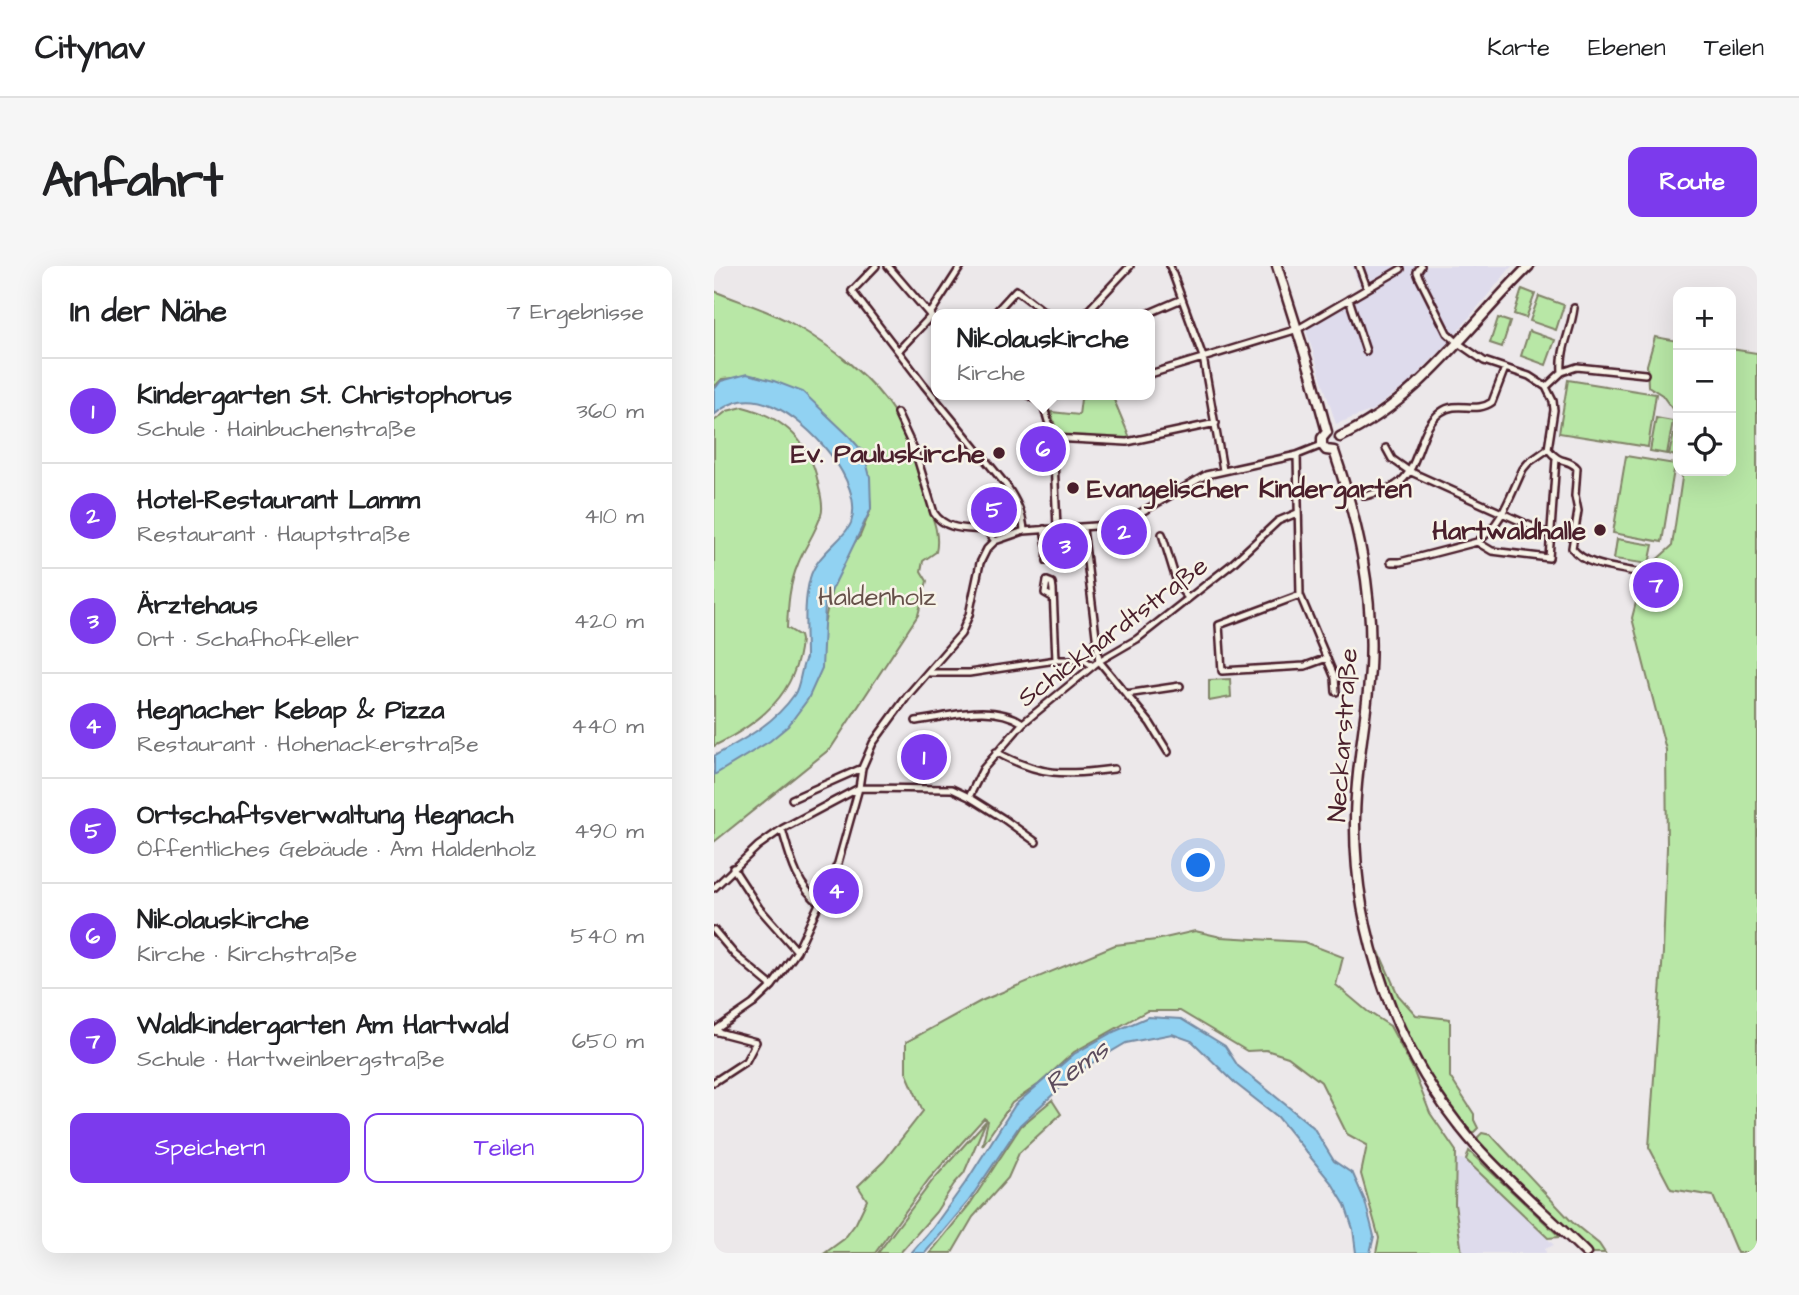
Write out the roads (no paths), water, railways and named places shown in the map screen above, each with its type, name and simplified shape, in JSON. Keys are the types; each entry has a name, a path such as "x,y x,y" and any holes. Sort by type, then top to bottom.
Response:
{"main road":[{"path":"1277,266 1327,432"},
{"path":"1340,437 1379,415 1415,388 1529,266"},
{"path":"1327,432 1335,432 1340,437 1340,445 1334,450 1326,450 1322,445 1322,438 1327,432"},
{"name":"Neckarstraße","path":"1334,450 1356,521 1370,603 1370,670 1357,770 1355,823 1365,919 1379,974 1410,1048 1465,1133 1509,1181 1583,1251"}],"street":[{"path":"876,266 852,291 931,392"},
{"path":"888,266 931,315 898,351"},
{"path":"935,309 961,266"},
{"path":"1090,309 1130,266"},
{"path":"1170,266 1203,357 1223,470"},
{"path":"1359,266 1367,288"},
{"path":"1391,562 1477,542 1493,529 1503,514 1523,469 1548,449 1554,410 1546,387 1529,376 1484,360 1447,333 1417,272 1421,266"},
{"path":"1155,372 1298,329 1401,269"},
{"path":"999,309 1016,290 1041,309"},
{"path":"1155,311 1182,299"},
{"path":"1349,299 1366,351"},
{"path":"1562,372 1561,355 1574,308"},
{"path":"1546,387 1562,372 1577,367 1645,374"},
{"path":"1365,496 1396,485 1409,471 1435,417 1453,406 1487,406 1495,397 1505,368"},
{"path":"937,400 1016,499 1024,531"},
{"path":"1037,400 1043,404"},
{"path":"1044,400 1053,438 1057,528"},
{"path":"897,413 916,454 937,519 949,526 986,530 995,541"},
{"path":"1053,438 1127,442 1216,423"},
{"path":"714,1031 772,986 797,951 838,863 862,768 876,738 908,695 930,673 961,634 980,563 995,541 1024,531 1109,525 1129,518 1206,475 1297,455 1322,445"},
{"path":"1386,448 1392,459 1409,471 1546,533"},
{"path":"1548,449 1556,459 1572,463 1577,468 1575,496 1578,511 1572,548 1574,552 1591,562 1636,572"},
{"path":"1297,455 1300,595 1335,678 1336,692"},
{"path":"1477,542 1492,551 1549,558 1556,459"},
{"name":"Schickhardtstraße","path":"969,797 996,752 1023,723 1099,661 1137,639 1231,564 1278,521 1297,513"},
{"path":"1083,528 1099,661 1150,723 1168,752"},
{"path":"1044,529 1048,551 1046,561"},
{"path":"1162,534 1178,586 1188,598"},
{"path":"1300,595 1219,625 1222,671 1305,666 1327,658"},
{"path":"1052,597 1056,660"},
{"path":"930,673 969,673 1056,660 1084,660 1093,666"},
{"path":"1126,694 1180,686"},
{"path":"916,721 977,712 1005,714 1023,723"},
{"path":"996,752 1021,766 1043,772 1073,774 1114,769"},
{"path":"792,800 862,768"},
{"path":"714,888 758,846 782,829 859,788 952,789 969,797 1036,842"},
{"path":"782,829 795,872 808,895 821,904"},
{"path":"733,868 759,908 797,951"},
{"path":"714,930 735,955 772,986"},
{"path":"714,1031 756,1042 747,1062 714,1083"},
{"path":"714,1074 723,1077"}],"water":[{"path":"747,374 803,392 849,436 864,453 870,477 871,509 825,604 822,668 808,699 788,726 770,741 714,775 714,756 768,722 796,691 806,658 806,608 810,578 819,561 848,529 853,507 850,489 830,454 802,425 787,414 765,403 749,400 728,405 714,415 714,390 721,381"},
{"name":"Rems","path":"1148,1017 1181,1019 1225,1046 1238,1066 1313,1127 1334,1161 1353,1174 1365,1201 1374,1236 1370,1253 1356,1253 1353,1229 1345,1205 1333,1185 1278,1117 1236,1084 1192,1041 1172,1034 1126,1043 1087,1066 1060,1088 1020,1125 968,1202 925,1253 911,1253 968,1179 1015,1105 1074,1054 1111,1033"}],"place":[{"name":"Nikolauskirche","path":"1043,449"},
{"name":"Ev. Pauluskirche","path":"999,453"},
{"name":"Evangelischer Kindergarten","path":"1073,488"},
{"name":"Ortschaftsverwaltung Hegnach","path":"994,510"},
{"name":"Hartwaldhalle","path":"1600,530"},
{"name":"Hotel-Restaurant Lamm","path":"1124,532"},
{"name":"Ärztehaus","path":"1065,546"},
{"name":"Waldkindergarten Am Hartwald","path":"1656,585"},
{"name":"Kindergarten St. Christophorus","path":"924,757"},
{"name":"Hegnacher Kebap & Pizza","path":"836,891"}],"park label":[{"name":"Haldenholz","path":"877,596"}]}
